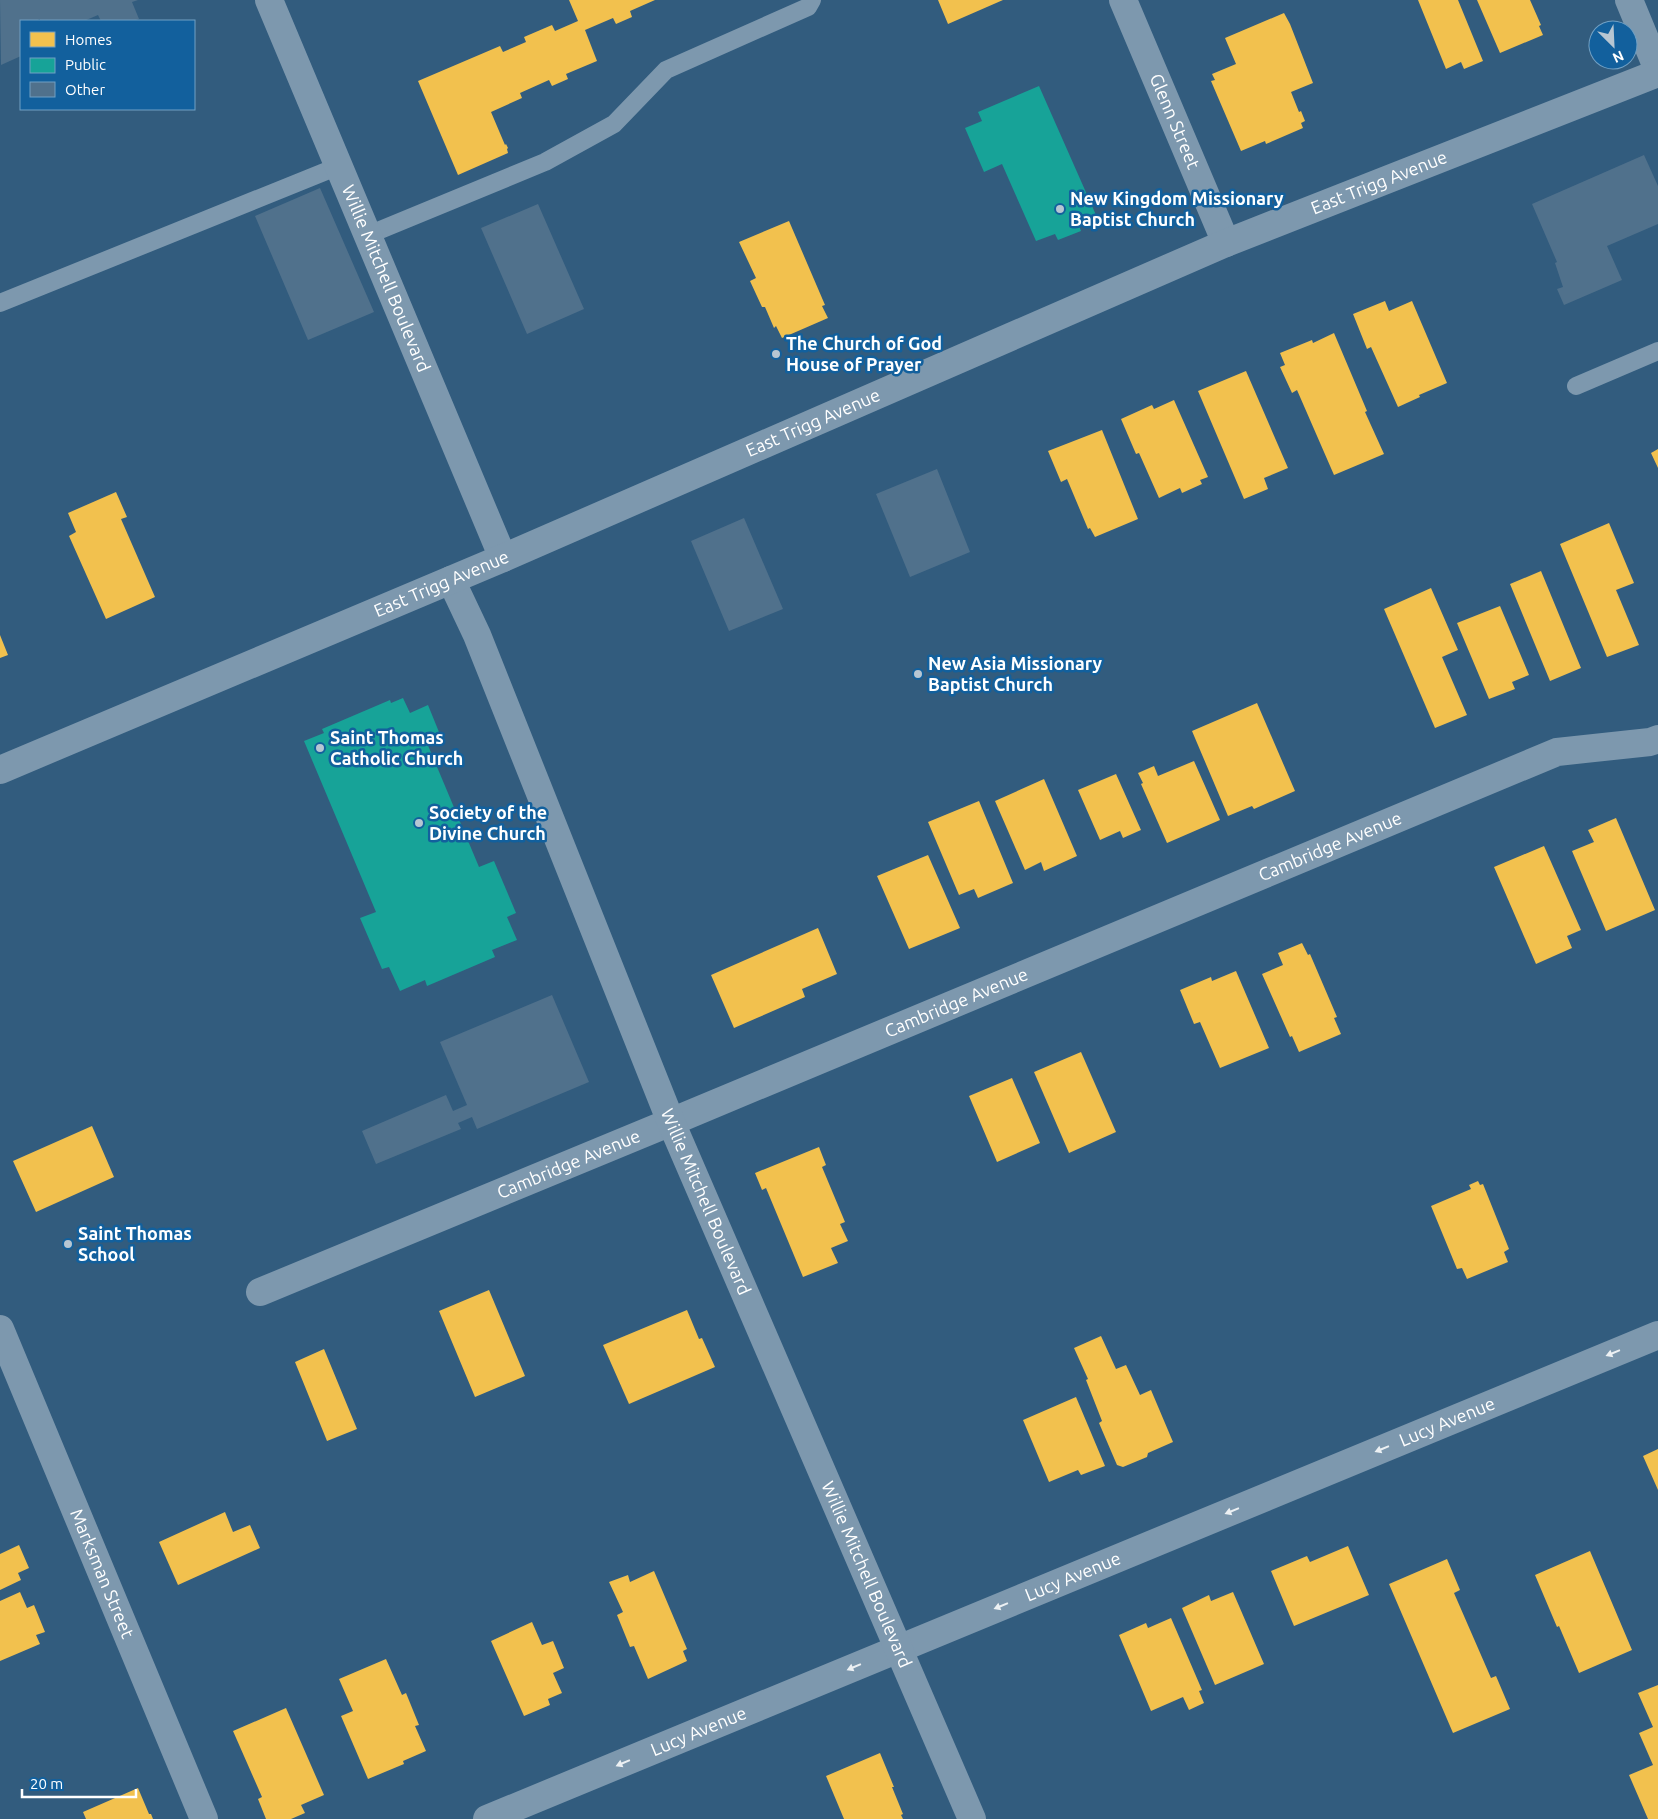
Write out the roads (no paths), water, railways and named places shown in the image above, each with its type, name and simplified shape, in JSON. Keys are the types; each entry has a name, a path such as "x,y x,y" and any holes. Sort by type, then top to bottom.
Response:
{"street":[{"name":"Willie Mitchell Boulevard","path":"270,0 503,558"},
{"name":"Glenn Street","path":"1123,0 1226,243"},
{"path":"1629,0 1658,72"},
{"name":"East Trigg Avenue","path":"0,770 503,558 1226,243 1658,72"},
{"name":"Willie Mitchell Boulevard","path":"451,580 477,634 671,1122 972,1819"},
{"name":"Cambridge Avenue","path":"260,1292 1557,752 1650,742 1658,739"},
{"name":"Marksman Street","path":"0,1329 204,1819"},
{"name":"Lucy Avenue","path":"487,1819 1658,1334"}],"lane":[{"path":"368,235 545,162 614,124 666,70 808,7 812,0"},
{"path":"0,303 339,166"},
{"path":"1576,386 1658,351"}],"place":[{"name":"New Kingdom Missionary Baptist Church","path":"1060,209"},
{"name":"The Church of God House of Prayer","path":"776,354"},
{"name":"New Asia Missionary Baptist Church","path":"918,674"},
{"name":"Saint Thomas Catholic Church","path":"320,748"},
{"name":"Society of the Divine Church","path":"419,823"},
{"name":"Saint Thomas School","path":"68,1244"}]}
